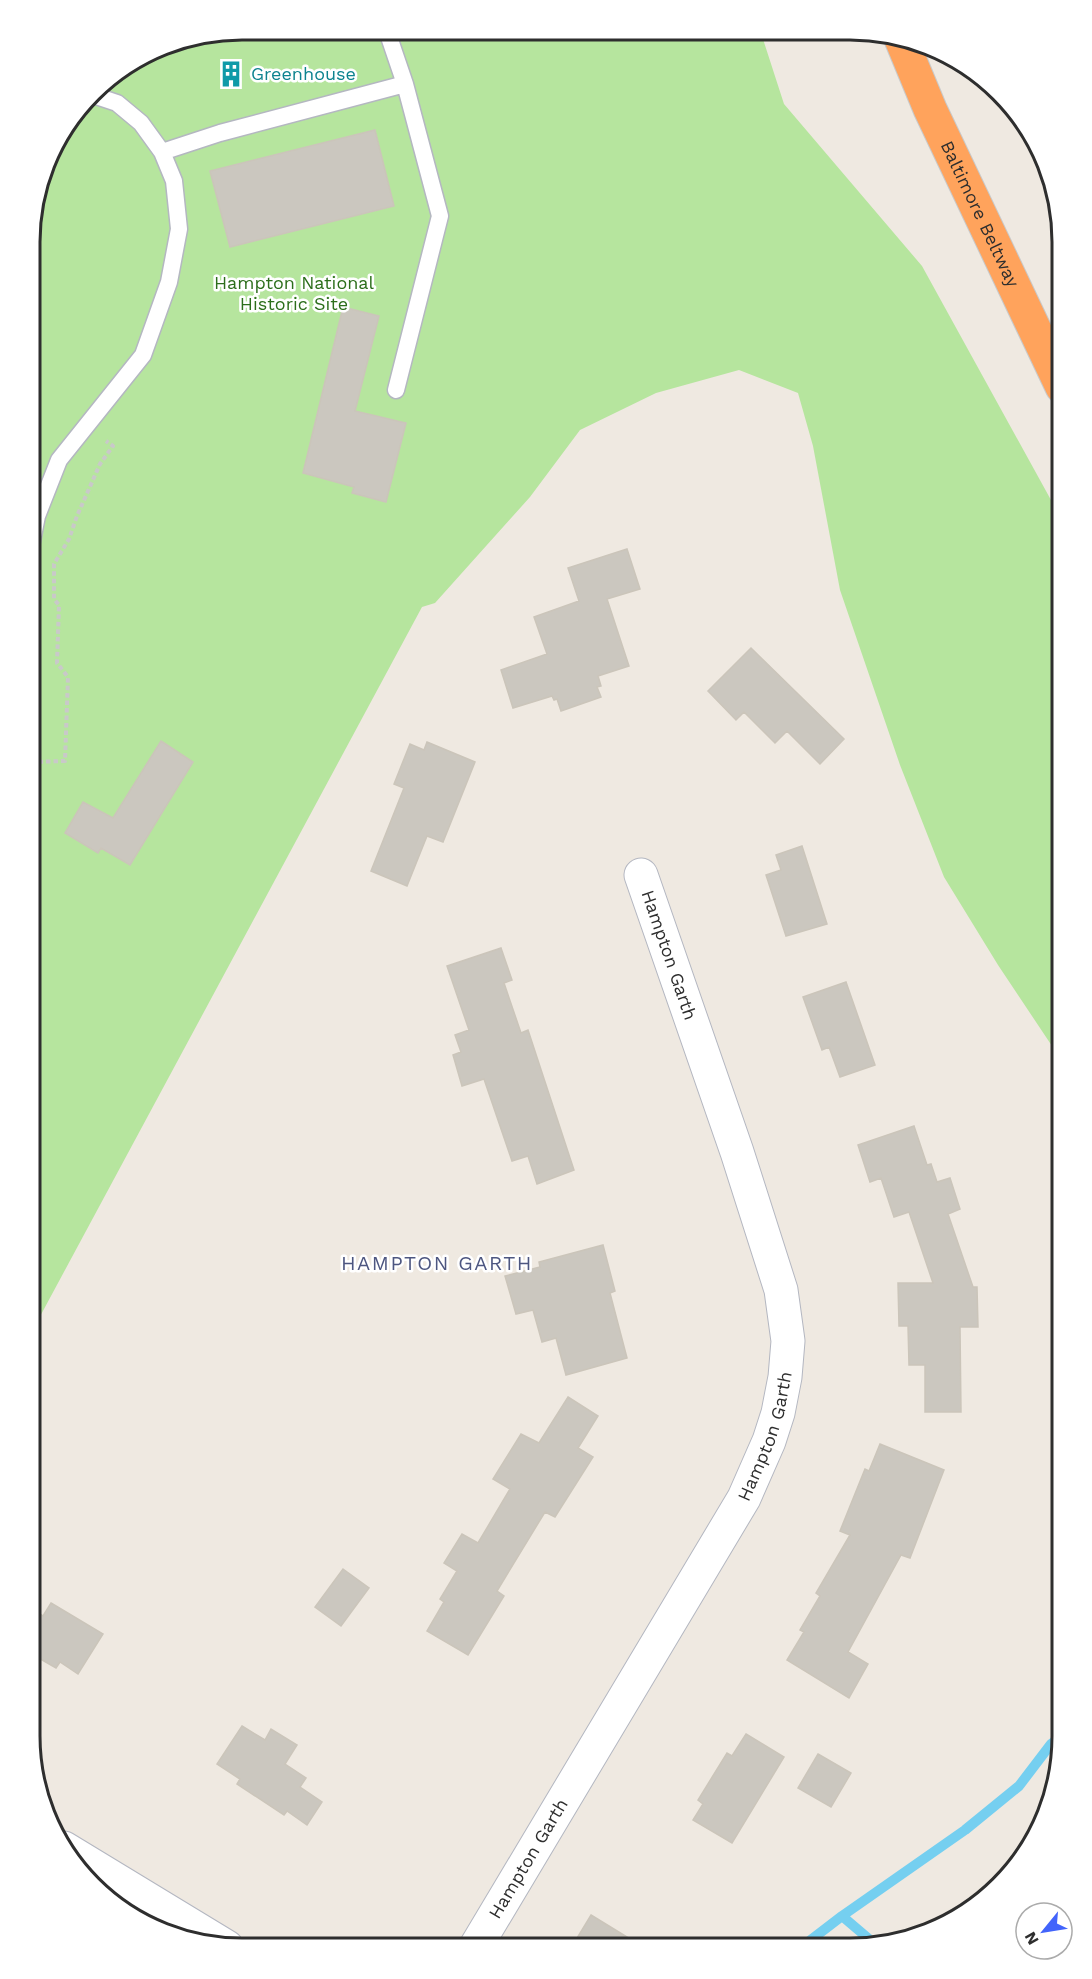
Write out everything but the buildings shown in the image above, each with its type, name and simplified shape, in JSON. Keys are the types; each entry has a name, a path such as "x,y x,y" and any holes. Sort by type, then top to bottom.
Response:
{"highway":[{"name":"Baltimore Beltway","path":"905,48 930,109 1052,366"}],"street":[{"name":"Hampton Garth","path":"481,1938 744,1498 769,1441 778,1413 785,1377 788,1341 781,1290 737,1152 641,875"},
{"path":"82,1859 208,1935"}],"lane":[{"path":"390,41 405,84 440,216 396,390"},
{"path":"162,152 220,133 405,84"},
{"path":"40,508 59,460 143,355 169,282 179,229 174,181 162,152 141,123 117,103 102,98"}],"path":[{"path":"40,762 65,761 68,677 57,663 59,605 54,599 54,564 69,539 100,464 113,446 85,426"}],"green space":[{"name":"Hampton National Historic Site","path":"763,40 784,104 922,266 1052,502 1051,1045 998,965 944,877 900,765 840,590 813,446 798,393 739,370 656,393 580,430 530,497 435,603 422,607 40,1316 40,243 42,216 47,190 56,165 82,120 109,91 130,75 165,56 190,47 229,41"}],"waterway":[{"path":"813,1938 965,1830 1019,1786 1051,1744"},
{"path":"842,1916 867,1937"}],"place":[{"name":"Greenhouse","path":"231,74"}],"district":[{"name":"HAMPTON GARTH","path":"437,1263"}]}
